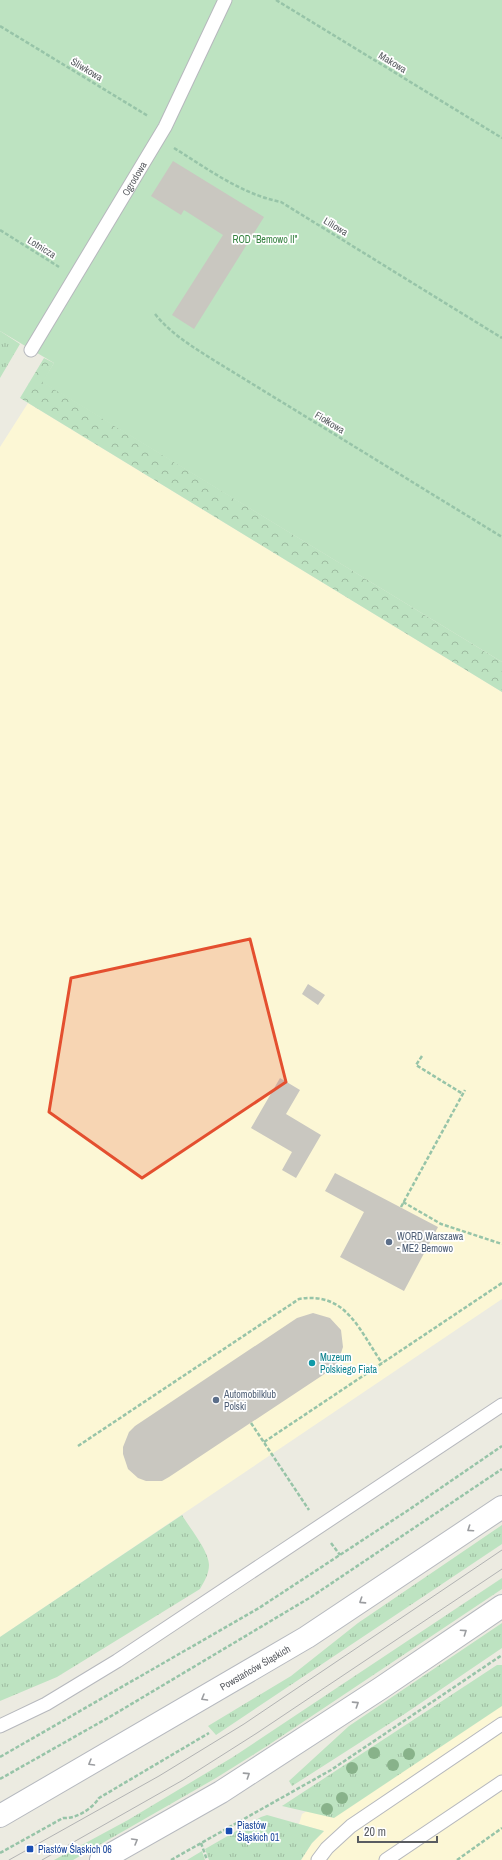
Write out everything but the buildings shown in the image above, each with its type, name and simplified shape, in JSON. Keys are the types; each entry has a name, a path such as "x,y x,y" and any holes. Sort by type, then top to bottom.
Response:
{"main road":[{"name":"Powstańców Śląskich","path":"0,1816 307,1637 502,1507"},
{"path":"101,1860 220,1792 381,1688 502,1606"}],"lane":[{"name":"Ogrodowa","path":"31,350 165,127 225,0"},
{"path":"0,1726 46,1704 117,1661 502,1404"},
{"path":"318,1860 327,1848 351,1826 502,1724"},
{"path":"386,1860 502,1782"}],"path":[{"name":"Makowa","path":"276,0 502,138"},
{"name":"Śliwkowa","path":"0,26 165,127"},
{"name":"Liliowa","path":"157,138 238,187 267,199 281,202 502,338"},
{"name":"Lotnicza","path":"0,230 76,277"},
{"name":"Fiołkowa","path":"155,314 165,326 180,339 214,361 502,537"},
{"path":"422,1056 416,1066 463,1094"},
{"path":"401,1207 465,1090"},
{"path":"404,1202 441,1224 502,1244"},
{"path":"264,1442 502,1283"},
{"path":"78,1446 299,1299 314,1297 328,1300 340,1306 349,1314 382,1363"},
{"path":"251,1423 340,1555"},
{"path":"0,1757 259,1608 502,1446"},
{"path":"0,1779 113,1715 311,1597 502,1469"},
{"path":"171,1860 330,1770 502,1655"},
{"path":"0,1853 63,1818 71,1819 94,1806 99,1798 209,1733"},
{"path":"457,1860 502,1828"},
{"path":"201,1843 207,1860"}],"highlighted area":[{"path":"250,939 286,1082 142,1178 49,1112 71,978"}],"shaded area":[{"path":"28,403 502,692 502,1299 0,1637 0,447"},
{"path":"502,1692 502,1860 301,1860 312,1843 324,1831 299,1824 302,1814"}],"green space":[{"name":"ROD \"Bemowo II\"","path":"0,0 502,0 502,662 42,382 54,363 0,331"},
{"path":"0,331 20,344 0,378"},
{"path":"44,358 54,363 43,382 502,662 502,692 20,398"},
{"path":"182,1515 202,1546 208,1559 208,1572 200,1589 57,1677 0,1701 0,1637"},
{"path":"502,1525 502,1544 216,1735 208,1726 291,1676 358,1623"},
{"path":"502,1578 502,1589 267,1746 216,1778 73,1860 54,1860 128,1820 233,1757"},
{"path":"502,1623 502,1648 406,1713 292,1786 289,1781 349,1726"},
{"path":"497,1665 502,1665 502,1706 334,1818 282,1806"},
{"path":"267,1815 324,1831 312,1843 301,1860 209,1860 205,1849"},
{"path":"202,1851 205,1860 187,1860"}],"tram line":[{"path":"9,1860 159,1776 244,1724 502,1550"},
{"path":"42,1860 183,1780 257,1733 502,1569"}],"place":[{"name":"WORD Warszawa - ME2 Bemowo","path":"389,1242"},
{"name":"Muzeum Polskiego Fiata","path":"312,1363"},
{"name":"Automobilklub Polski","path":"216,1400"},
{"name":"Piastów Śląskich 01","path":"229,1831"},
{"name":"Piastów Śląskich 06","path":"30,1849"}]}
